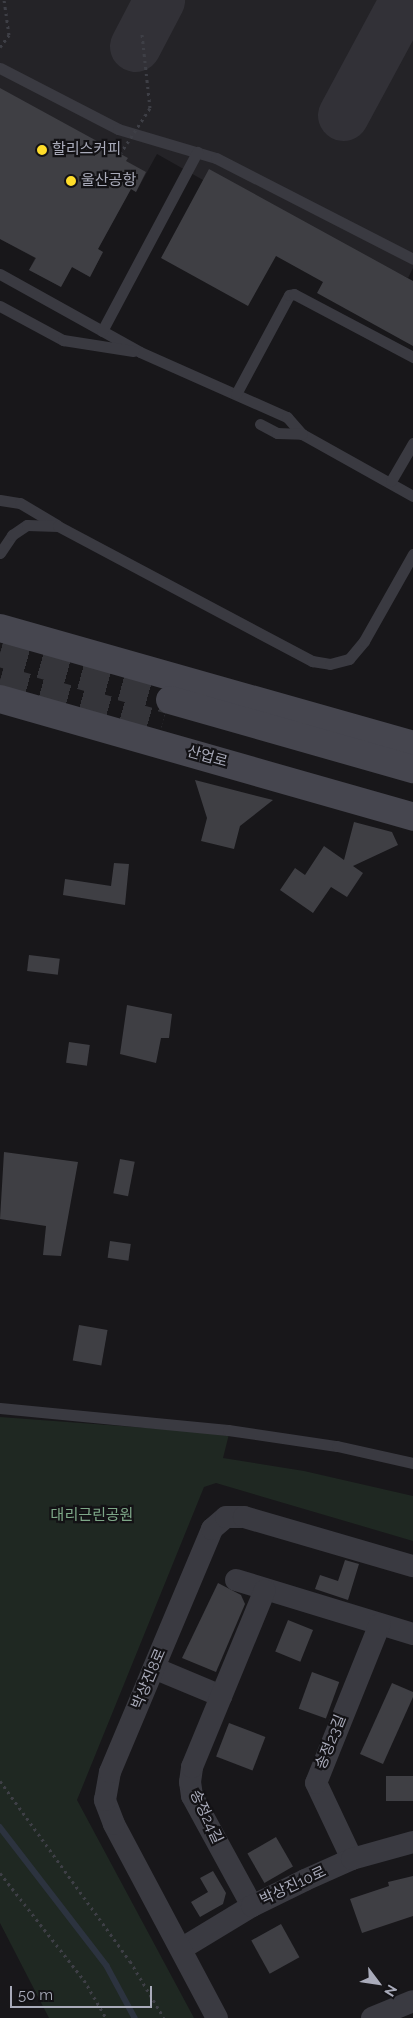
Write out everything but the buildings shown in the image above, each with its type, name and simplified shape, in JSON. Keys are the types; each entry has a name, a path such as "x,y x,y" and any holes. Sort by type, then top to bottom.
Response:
{"main road":[{"path":"0,628 413,745"},
{"name":"산업로","path":"0,699 413,818"},
{"name":"산업로","path":"413,769 166,712 413,798"}],"street":[{"name":"박상진8로","path":"217,2018 114,1824 105,1800 110,1772 212,1529 226,1517 244,1517 413,1566"},
{"path":"236,1580 413,1634"},
{"name":"송정24길","path":"252,1906 192,1796 190,1782 192,1767 264,1590"},
{"name":"송정23길","path":"352,1859 316,1783 380,1624"},
{"path":"154,1668 221,1696"},
{"name":"박상진10로","path":"181,1949 252,1906 352,1859 413,1842"},
{"path":"372,2018 413,2001"}],"lane":[{"path":"0,68 118,129 216,158 413,259"},
{"path":"102,331 196,152"},
{"path":"0,274 140,352 287,417 302,434 391,481 413,496"},
{"path":"236,394 289,295 294,294 413,356"},
{"path":"0,306 63,340 140,352"},
{"path":"260,424 277,433 302,434"},
{"path":"391,481 413,442"},
{"path":"0,500 20,503 58,526 312,661 330,664 349,660 364,641 413,554"},
{"path":"0,553 12,535 27,525 58,526"},
{"path":"0,1408 228,1430 337,1446 413,1463"}],"path":[{"path":"0,47 9,35 4,0"},
{"path":"120,154 150,108 142,34"},
{"path":"0,1781 130,1961 164,2018"},
{"path":"0,1873 84,1980 106,2018"}],"shaded area":[{"name":"울산공항","path":"0,0 413,0 413,268 408,278 203,180 157,154 136,192 131,189 98,249 103,252 90,277 72,267 61,287 29,270 35,258 0,239"}],"green space":[{"name":"대리근린공원","path":"0,1417 229,1434 223,1458 304,1471 413,1496 413,1541 216,1483 204,1487 77,1800 194,2018 49,2018 0,1923"}],"waterway":[{"path":"0,1827 107,1966 135,2018"}],"taxiway":[{"path":"135,46 159,0"},
{"path":"343,115 405,0"}],"tunnel":[{"path":"0,653 170,700"},
{"path":"0,680 162,725"}],"place":[{"name":"할리스커피","path":"42,150"},
{"name":"울산공항","path":"71,181"}]}
